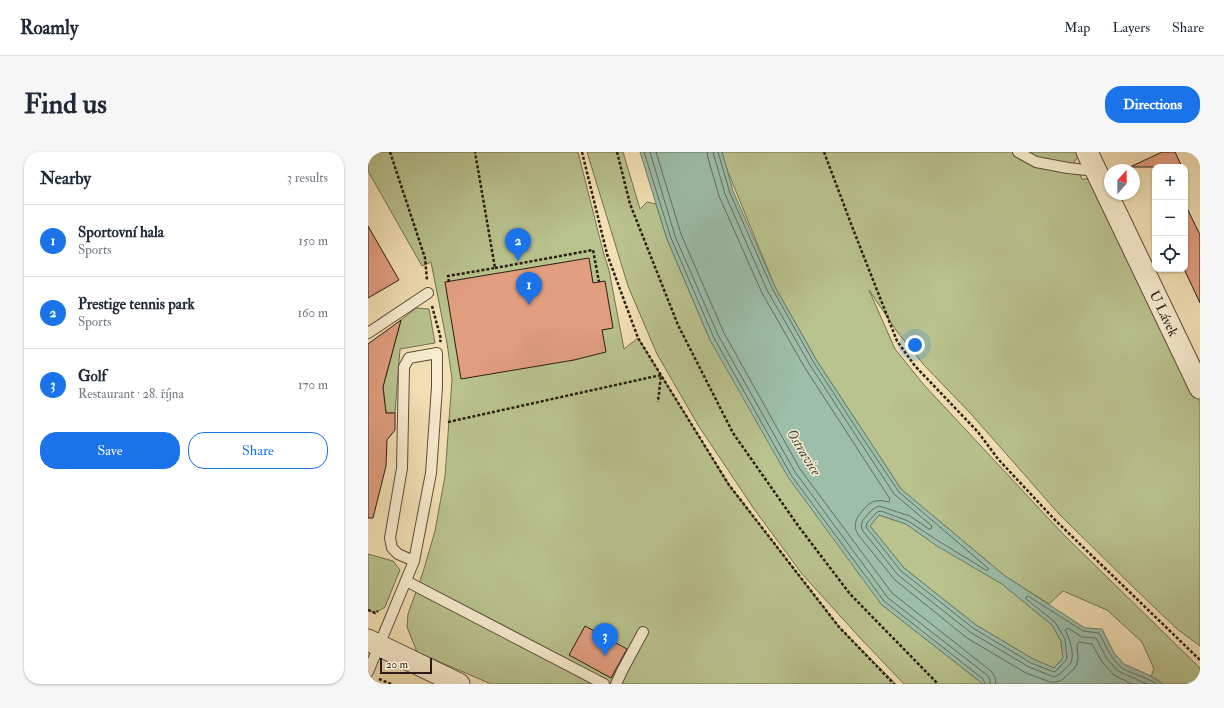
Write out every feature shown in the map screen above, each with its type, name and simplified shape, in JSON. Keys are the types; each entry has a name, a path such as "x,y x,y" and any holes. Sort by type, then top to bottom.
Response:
{"street":[{"name":"U Lávek","path":"1087,152 1200,388"},
{"path":"374,643 459,684"}],"lane":[{"path":"1018,152 1036,162 1096,171"},
{"path":"368,333 428,293"},
{"path":"372,675 374,643 406,581 414,561 431,474 437,387 437,353 409,358 404,367 402,468 390,538 392,548 398,554 414,561"},
{"path":"406,581 604,684"},
{"path":"616,684 643,632"}],"path":[{"path":"390,152 425,258 428,293 441,339 437,353"},
{"path":"475,152 495,268"},
{"path":"582,152 607,254 638,338 729,485 839,627 894,684"},
{"path":"616,152 630,204 678,325 733,433 799,527 850,594 938,684"},
{"path":"824,152 852,229 896,341 915,366 978,432 998,459 1055,520 1200,660"},
{"path":"449,282 448,276 593,250 599,282"},
{"path":"658,402 661,375"},
{"path":"434,425 661,375"},
{"path":"372,675 391,684"}],"green space":[{"path":"368,152 578,152 609,270 624,349 638,338 729,485 839,627 896,684 491,684 417,652 407,627 408,614 423,572 435,531 445,476 452,379 447,343 431,262 422,266 368,171"},
{"path":"587,152 623,152 640,209 647,202 656,204 667,239 710,340 881,604 983,684 904,684 802,574 754,509 698,425 657,354 628,286"},
{"path":"722,152 1082,152 1074,162 1082,179 1090,179 1098,183 1104,196 1104,200 1106,200 1200,403 1200,646 1177,629 1059,514 972,415 924,365 898,333 869,290 895,349 924,385 1064,535 1200,668 1200,684 1163,684 1151,676 1154,669 1142,642 1107,610 1063,591 1049,604 1005,576 901,489 817,361 775,287 726,167"},
{"path":"416,308 429,309 435,343 400,349 395,413 386,413 383,387 401,320"},
{"path":"879,515 906,524 938,546 1002,584 1052,625 1061,641 1063,658 1054,668 1033,659 976,625 904,568 870,526"},
{"path":"368,554 393,561 400,570 385,607 375,613 368,610"}],"water":[{"name":"Ostravice","path":"640,152 722,152 733,191 775,287 817,361 901,489 1005,576 1085,628 1102,629 1114,653 1124,664 1151,676 1163,684 983,684 881,604 788,477 710,340 667,239","holes":["879,515 906,524 937,546 1002,584 1052,625 1061,641 1063,658 1054,668 1033,659 976,625 904,568 870,526"]}],"building":[{"path":"1162,152 1175,152 1181,164 1152,164 1152,167 1140,167 1140,164 1136,164"},
{"path":"1188,210 1200,235 1200,303 1185,272 1188,272"},
{"path":"368,226 399,280 368,298"},
{"path":"589,258 593,283 605,281 613,328 602,330 606,352 574,360 461,379 445,282"},
{"path":"401,320 383,387 386,413 395,413 395,430 387,440 386,466 373,518 368,518 368,344"},
{"path":"585,626 627,649 611,678 569,655"}],"place":[{"name":"Prestige tennis park","path":"518,261"},
{"name":"Sportovní hala","path":"529,305"},
{"name":"Golf","path":"605,656"}]}
